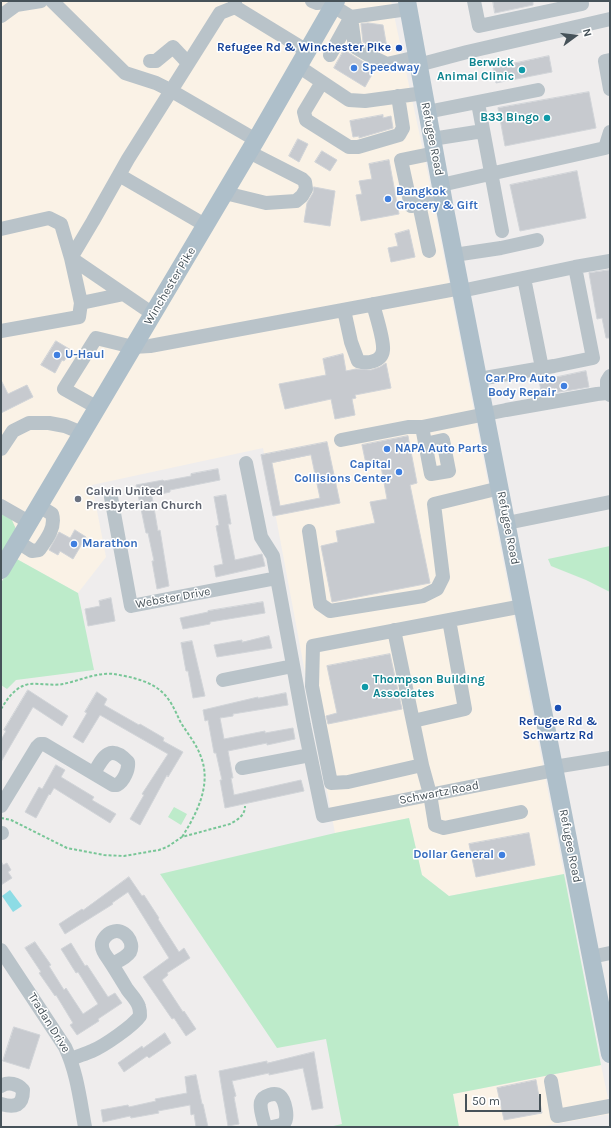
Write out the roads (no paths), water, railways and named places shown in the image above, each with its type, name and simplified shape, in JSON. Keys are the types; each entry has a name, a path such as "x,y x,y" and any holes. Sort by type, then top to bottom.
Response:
{"main road":[{"name":"Winchester Pike","path":"1,570 253,146 335,3"},
{"name":"Refugee Road","path":"406,4 610,1054"}],"street":[{"path":"1,16 16,5 41,1"},
{"path":"52,1 125,73 156,83 170,90 305,182 306,189 296,202 266,203 225,192"},
{"path":"312,1 318,3 335,3 351,17 355,47 387,64 418,61 483,48 610,19"},
{"path":"474,1 483,48"},
{"path":"479,26 581,3 586,24"},
{"path":"71,258 128,159 170,90 220,13 235,4 307,51"},
{"path":"330,55 351,17 406,4"},
{"path":"150,61 156,61 173,47 188,63"},
{"path":"610,60 605,61 610,89"},
{"path":"298,66 349,100 364,101 424,93"},
{"path":"322,82 304,112 306,120 349,147 399,135 403,128 398,96"},
{"path":"427,112 538,90"},
{"path":"478,103 502,232"},
{"path":"483,131 434,146 401,160 411,206 419,204 442,192 492,174 607,148 610,132"},
{"path":"119,175 205,226"},
{"path":"419,204 429,251"},
{"path":"1,229 49,218 61,224 71,258 81,303 79,317 1,331"},
{"path":"454,255 501,248 537,240"},
{"path":"71,258 153,314"},
{"path":"98,408 64,389 96,338 134,347 154,346 610,261"},
{"path":"479,379 593,358 575,267"},
{"path":"524,278 542,368"},
{"path":"81,303 124,294"},
{"path":"344,310 354,353 358,361 365,363 377,359 383,352 373,304"},
{"path":"341,440 408,427 422,427 486,414 608,394 607,381 610,376"},
{"path":"1,449 13,431 29,423 49,423 65,426 82,433"},
{"path":"422,427 425,444"},
{"path":"242,768 310,756 273,556 261,537 246,463"},
{"path":"309,531 320,604 330,611 423,596 437,589 443,577 434,504 500,488"},
{"name":"Webster Drive","path":"111,497 131,606 277,578"},
{"path":"507,523 610,502"},
{"path":"1,506 29,522"},
{"path":"18,542 32,550 39,550 47,540 54,521 52,514 39,506"},
{"path":"422,765 348,782 331,783 312,686 313,646 523,606"},
{"path":"413,721 465,710 449,620"},
{"path":"394,630 422,765 430,794 435,825 444,828 521,812"},
{"path":"223,680 293,666"},
{"path":"1,806 36,747 40,744 44,744 94,773"},
{"name":"Schwartz Road","path":"310,756 323,816 610,758"},
{"name":"Tradan Drive","path":"1,950 65,1047 71,1059 85,1127"},
{"path":"591,957 610,953"},
{"path":"71,1059 93,1051 130,1026 140,1016 139,1005 112,964"},
{"path":"551,1081 558,1116 610,1106"},
{"path":"1,1086 8,1083 18,1086 23,1090 20,1103 12,1106 1,1104"},
{"path":"265,1127 261,1102 263,1098 267,1096 278,1095 282,1097 283,1100 286,1120 283,1123 272,1127"}],"water":[{"path":"10,890 22,906 13,912 2,896"}],"place":[{"name":"Refugee Rd & Winchester Pike","path":"399,48"},
{"name":"Speedway","path":"354,68"},
{"name":"Berwick Animal Clinic","path":"522,70"},
{"name":"B33 Bingo","path":"547,118"},
{"name":"Bangkok Grocery & Gift","path":"388,199"},
{"name":"U-Haul","path":"57,355"},
{"name":"Car Pro Auto Body Repair","path":"564,386"},
{"name":"NAPA Auto Parts","path":"387,449"},
{"name":"Capital Collisions Center","path":"399,472"},
{"name":"Calvin United Presbyterian Church","path":"78,499"},
{"name":"Marathon","path":"74,544"},
{"name":"Thompson Building Associates","path":"365,687"},
{"name":"Refugee Rd & Schwartz Rd","path":"558,708"},
{"name":"Dollar General","path":"502,855"}]}
